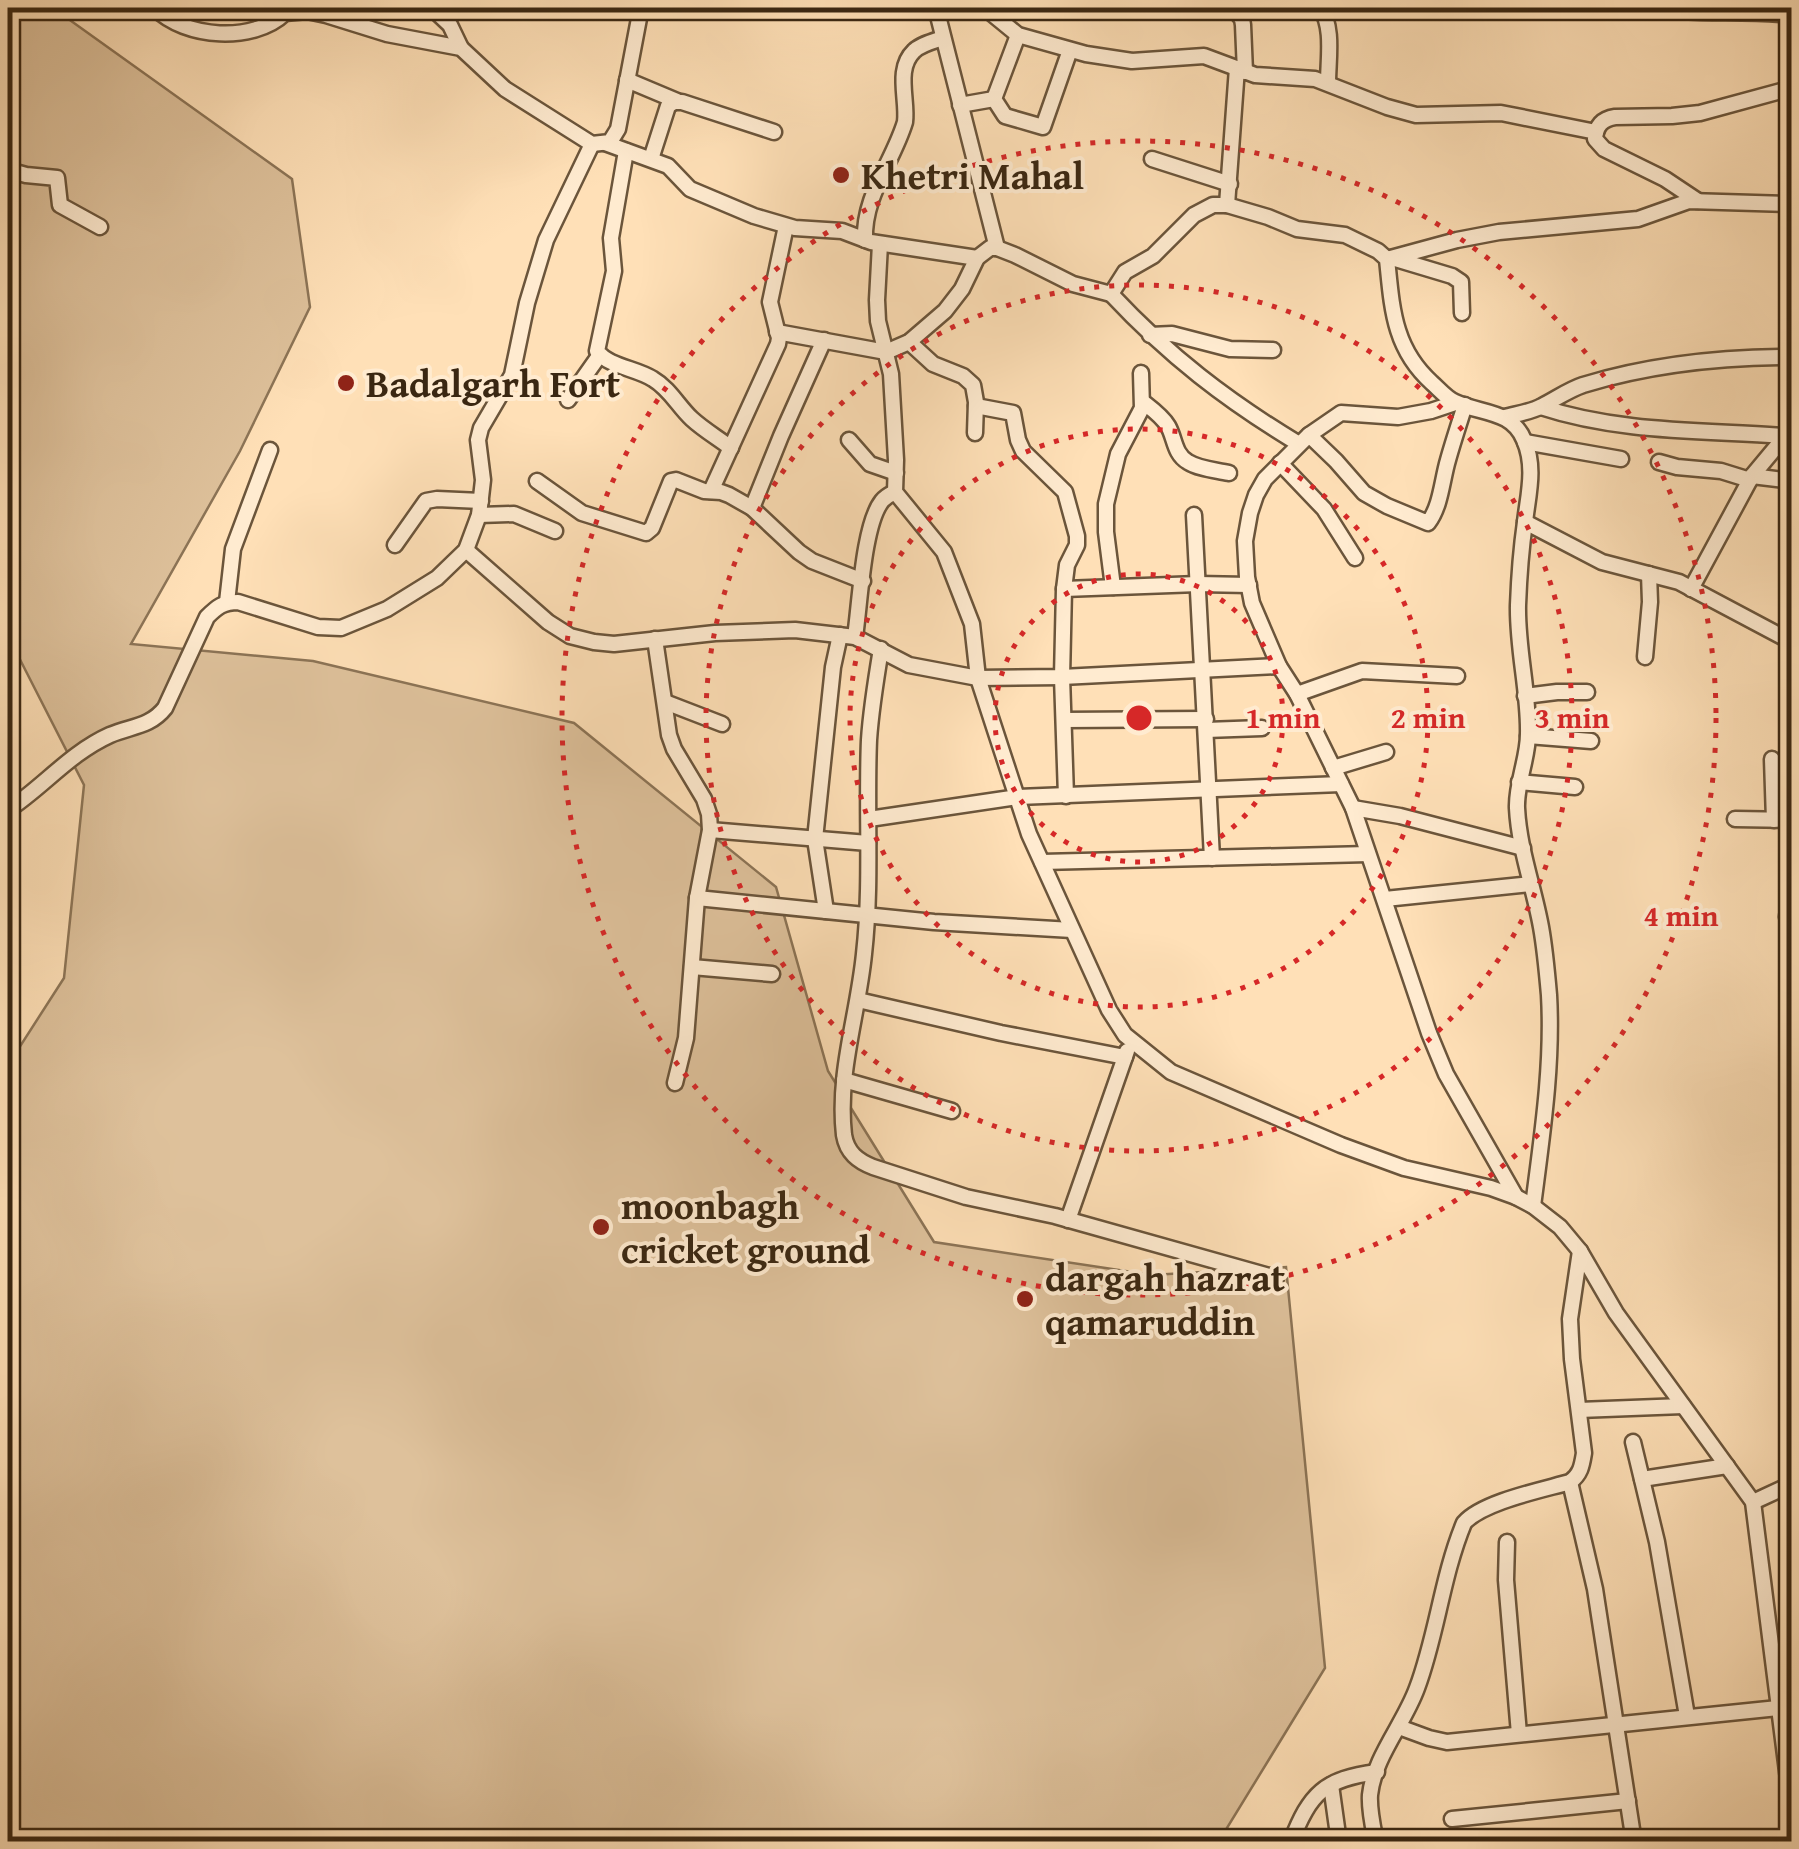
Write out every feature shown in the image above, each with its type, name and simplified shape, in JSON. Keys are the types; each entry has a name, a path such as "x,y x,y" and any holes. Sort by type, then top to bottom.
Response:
{"street":[{"path":"154,8 181,24 223,34 260,28 276,22 285,12 324,11 386,34 462,48"},
{"path":"432,8 450,26 462,48 505,89 599,144 671,168 684,184 700,194 786,226 842,231 872,242 977,258"},
{"path":"8,810 83,750 110,735 145,726 159,716 207,618 216,608 238,602 318,626 341,628 387,609 437,578 466,550 480,508 481,428 512,374 541,254 599,144 614,138 618,128 641,8"},
{"path":"936,8 997,248"},
{"path":"985,8 1018,35 1070,50 1132,61 1204,56 1265,77 1300,77 1328,83 1416,115 1501,113 1596,132"},
{"path":"1227,205 1243,25 1233,8"},
{"path":"1328,83 1323,11 1342,8"},
{"path":"1646,8 1792,15"},
{"path":"1018,35 994,98 1004,116 1042,128 1070,50"},
{"path":"944,38 919,47 910,56 903,79 905,122 864,223 872,242 878,321 891,374 895,492 944,552 972,624 978,678 1029,834 1109,1010 1131,1040 1171,1072 1340,1145 1404,1168 1516,1197 1560,1228 1580,1251 1616,1313 1753,1502 1792,1811"},
{"path":"627,80 677,101 774,132"},
{"path":"1698,201 1665,178 1598,144 1596,132 1602,122 1607,118 1700,113 1792,88"},
{"path":"960,105 994,98"},
{"path":"651,160 668,106 677,101"},
{"path":"568,400 599,356 597,346 614,271 610,238 626,150"},
{"path":"1152,159 1230,184"},
{"path":"8,170 26,176 55,177 60,205 100,227"},
{"path":"1390,258 1499,232 1638,219 1689,201 1792,204"},
{"path":"1111,294 1125,272 1153,256 1194,215 1213,205 1227,205 1296,229 1345,235 1390,258 1457,278 1463,286 1462,312"},
{"path":"711,491 778,344 770,302 786,226"},
{"path":"777,332 886,352 909,342 954,300 977,258 990,248 997,248 1073,284 1111,294 1150,336 1216,390 1248,413 1304,439 1336,461 1364,493 1428,522 1437,505 1460,404"},
{"path":"1390,258 1392,304 1399,338 1417,370 1460,404 1504,417 1516,425 1530,464 1531,488 1518,606 1528,736 1517,808 1541,927 1549,994 1543,1125 1532,1206"},
{"path":"1150,336 1172,334 1220,348 1273,350"},
{"path":"752,508 824,340"},
{"path":"909,342 932,364 968,380 976,392 975,433"},
{"path":"599,356 656,380 692,419 731,448"},
{"path":"1504,417 1541,407 1570,390 1618,376 1726,360 1792,357"},
{"path":"1112,587 1106,504 1118,454 1143,402 1142,372"},
{"path":"1143,402 1168,426 1182,458 1229,474"},
{"path":"1460,404 1398,416 1341,413 1304,439 1265,479 1256,494 1246,540 1249,585 1252,603 1278,666 1297,694 1353,808 1446,1074 1516,1197"},
{"path":"976,406 1013,413 1023,451 1065,492 1078,540 1067,565 1064,588 1066,796"},
{"path":"1541,407 1648,429 1788,432"},
{"path":"1691,589 1751,478 1788,432"},
{"path":"849,440 870,464 896,473"},
{"path":"1525,442 1620,459"},
{"path":"227,602 233,550 270,450"},
{"path":"1659,462 1792,481"},
{"path":"1280,463 1324,509 1355,558"},
{"path":"537,482 582,514 646,533 652,528 671,481 702,491 724,492 752,508 798,552 862,581"},
{"path":"826,911 815,839 833,667 848,636 876,510 884,498 895,492"},
{"path":"395,545 426,501 438,499 514,514 555,531"},
{"path":"1194,515 1212,858"},
{"path":"1525,522 1602,562 1679,582 1792,642"},
{"path":"466,550 548,622 570,636 594,642 614,644 795,630 848,636 909,665 978,678 1278,666"},
{"path":"1646,656 1649,574"},
{"path":"1064,588 1249,585"},
{"path":"655,639 669,735 710,814 697,898 686,1038 674,1083"},
{"path":"882,649 869,740 867,914 844,1080 844,1140 850,1152 858,1161 966,1197 1068,1220 1276,1278"},
{"path":"1297,694 1362,671 1458,676"},
{"path":"1525,696 1587,692"},
{"path":"664,702 722,724"},
{"path":"1064,720 1262,728"},
{"path":"1528,736 1591,741"},
{"path":"1333,768 1386,752"},
{"path":"1772,759 1774,820"},
{"path":"1519,782 1575,787"},
{"path":"869,818 1018,797 1341,784"},
{"path":"1353,808 1523,848"},
{"path":"1735,819 1792,820"},
{"path":"710,830 868,843"},
{"path":"1042,862 1368,854"},
{"path":"1792,877 1786,910 1786,917 1792,920"},
{"path":"1385,899 1531,884"},
{"path":"697,898 934,922 1072,930"},
{"path":"692,967 772,974"},
{"path":"858,1000 1124,1057"},
{"path":"1068,1220 1131,1040"},
{"path":"844,1080 952,1111"},
{"path":"1376,1842 1370,1796 1377,1772 1419,1684 1464,1523 1484,1508 1570,1482 1582,1467 1584,1453 1570,1319 1580,1251"},
{"path":"1579,1410 1683,1406"},
{"path":"1633,1442 1657,1542 1687,1716"},
{"path":"1642,1479 1727,1466"},
{"path":"1570,1482 1595,1589 1634,1842"},
{"path":"1753,1502 1792,1484"},
{"path":"1508,1542 1506,1580 1520,1734"},
{"path":"1399,1727 1447,1742 1778,1708"},
{"path":"1291,1842 1310,1801 1342,1778 1377,1772"},
{"path":"1330,1785 1339,1842"},
{"path":"1452,1819 1628,1801"}],"shaded area":[{"path":"8,8 53,8 292,179 310,307 240,451 131,644 313,661 574,723 776,887 828,1071 934,1242 1152,1275 1286,1267 1325,1668 1219,1841 8,1841 8,1065 64,978 84,785 8,636"}],"place":[{"name":"Khetri Mahal","path":"841,175"},
{"name":"Badalgarh Fort","path":"346,383"},
{"name":"moonbagh cricket ground","path":"601,1227"},
{"name":"dargah hazrat qamaruddin","path":"1025,1299"}]}
